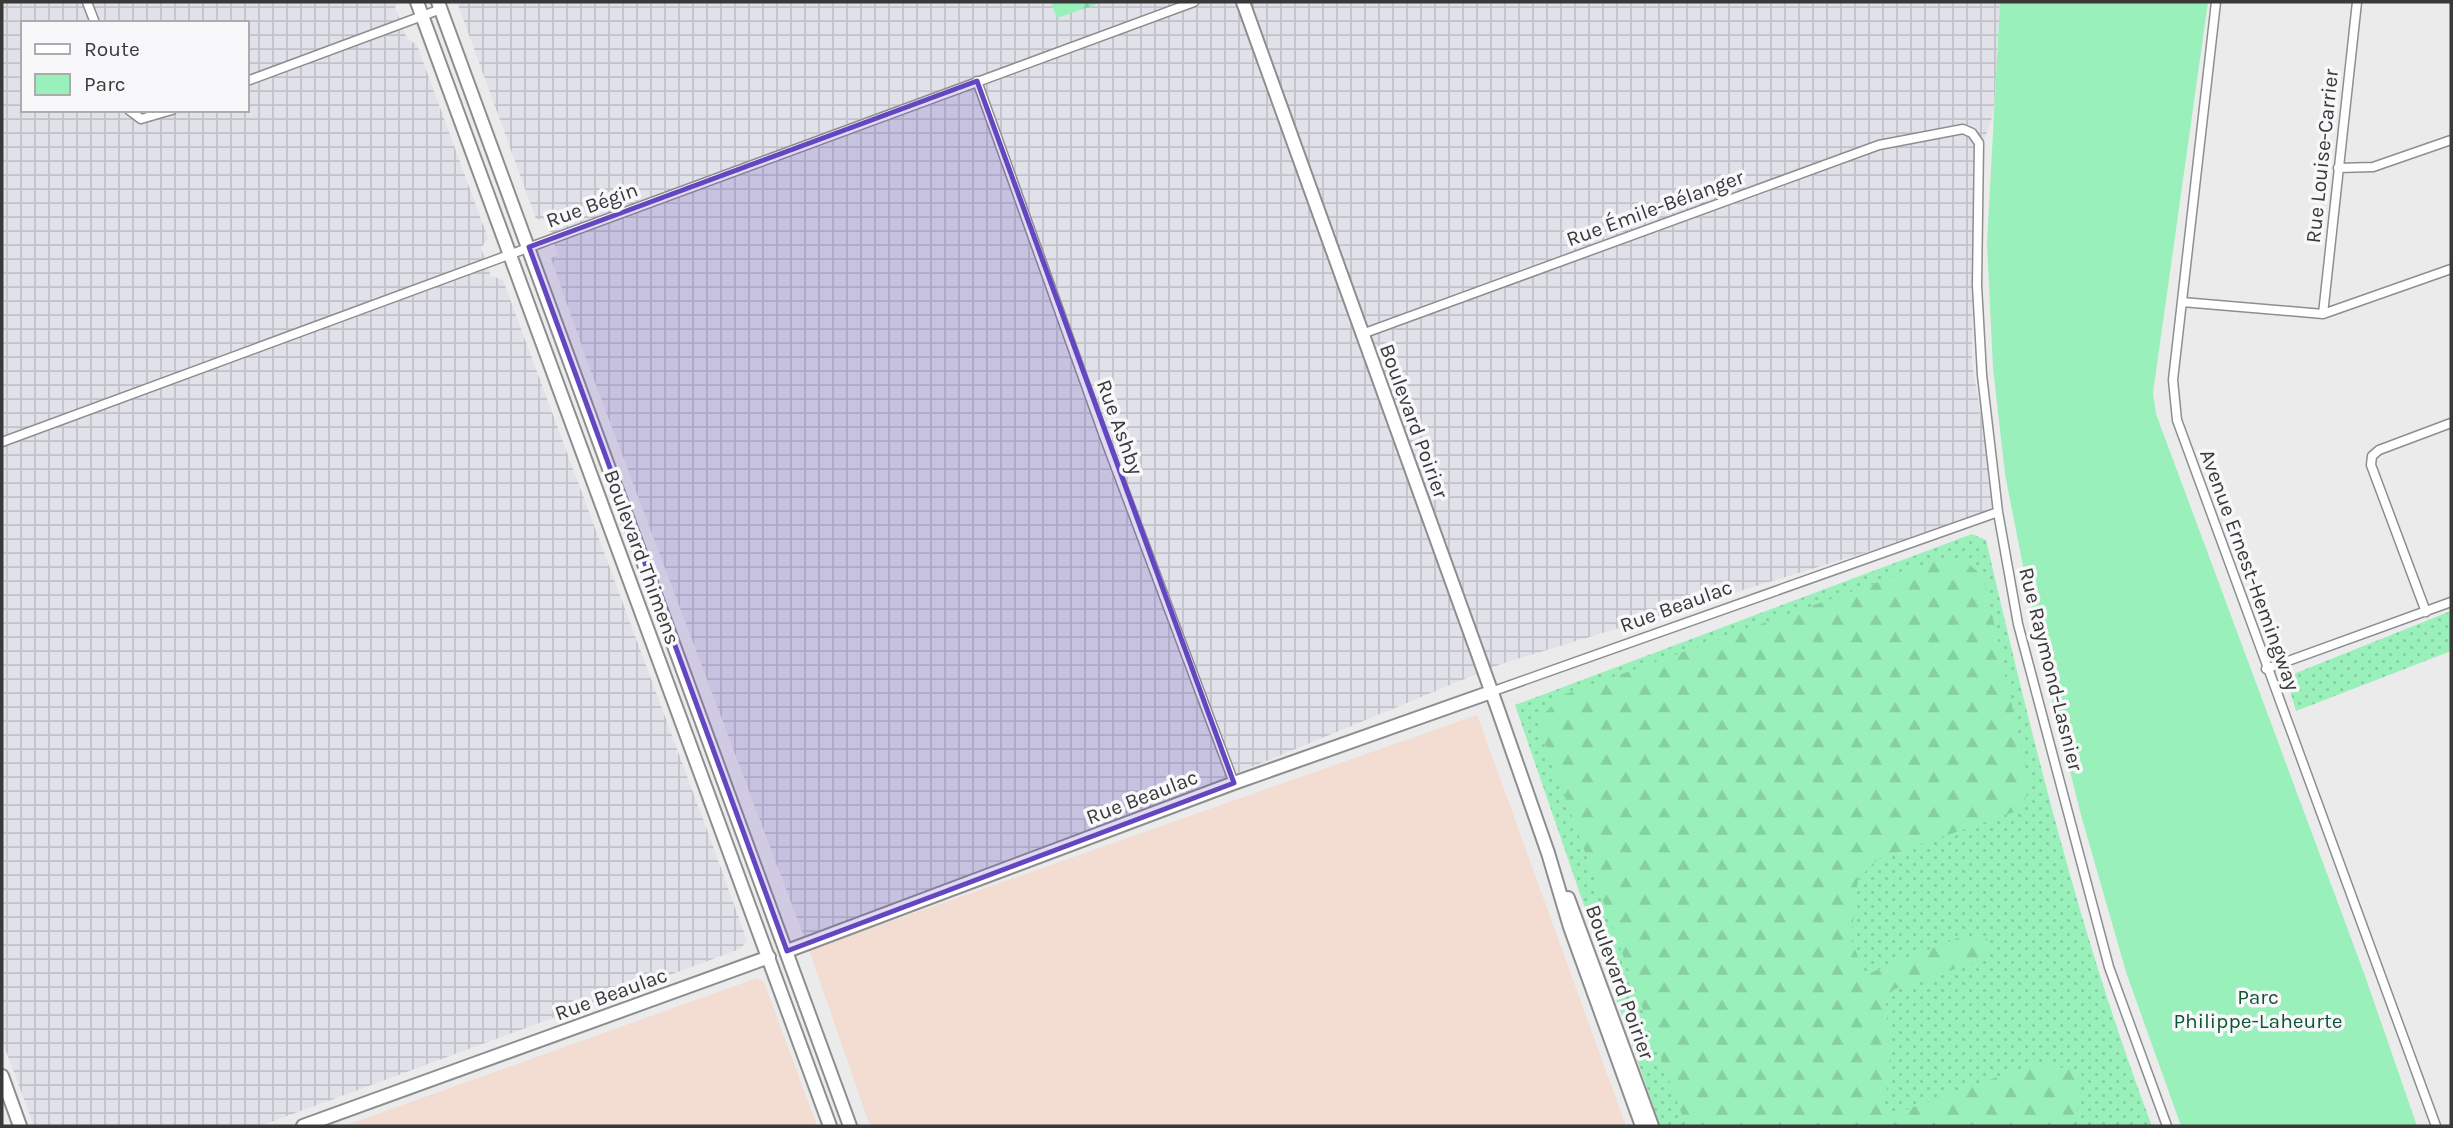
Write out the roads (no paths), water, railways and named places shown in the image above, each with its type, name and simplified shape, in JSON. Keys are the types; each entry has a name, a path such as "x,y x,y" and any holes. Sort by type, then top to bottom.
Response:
{"street":[{"path":"87,2 94,21"},
{"name":"Boulevard Thimens","path":"417,2 830,1126"},
{"name":"Rue Bégin","path":"2,442 1194,2"},
{"name":"Boulevard Poirier","path":"1243,2 1549,853 1579,922 1652,1126"},
{"name":"Avenue Ernest-Hemingway","path":"2216,2 2173,380 2177,420 2266,669 2436,1126"},
{"name":"Rue Louise-Carrier","path":"2323,314 2357,2"},
{"path":"248,81 422,16 440,6"},
{"name":"Boulevard Thimens","path":"440,6 850,1126"},
{"name":"Rue Ashby","path":"978,81 1109,451 1234,783"},
{"path":"131,112 136,117 147,118 166,112"},
{"name":"Rue Émile-Bélanger","path":"1362,334 1879,145 1963,130"},
{"name":"Rue Raymond-Lasnier","path":"1963,130 1972,133 1979,143 1979,323 1998,512 2018,624 2109,967 2167,1126"},
{"path":"2338,168 2373,167 2451,140"},
{"path":"2182,302 2323,314 2451,269"},
{"path":"558,385 577,378"},
{"path":"2426,612 2371,465 2372,456 2379,450 2451,423"},
{"path":"605,513 624,506"},
{"name":"Rue Beaulac","path":"303,1126 787,951 1234,783 1998,512"},
{"path":"2266,669 2451,602"},
{"name":"Boulevard Poirier","path":"1549,853 1570,927 1642,1126"},
{"path":"2,1076 20,1126"}],"park label":[{"name":"Parc Philippe-Laheurte","path":"2258,1009"}]}
